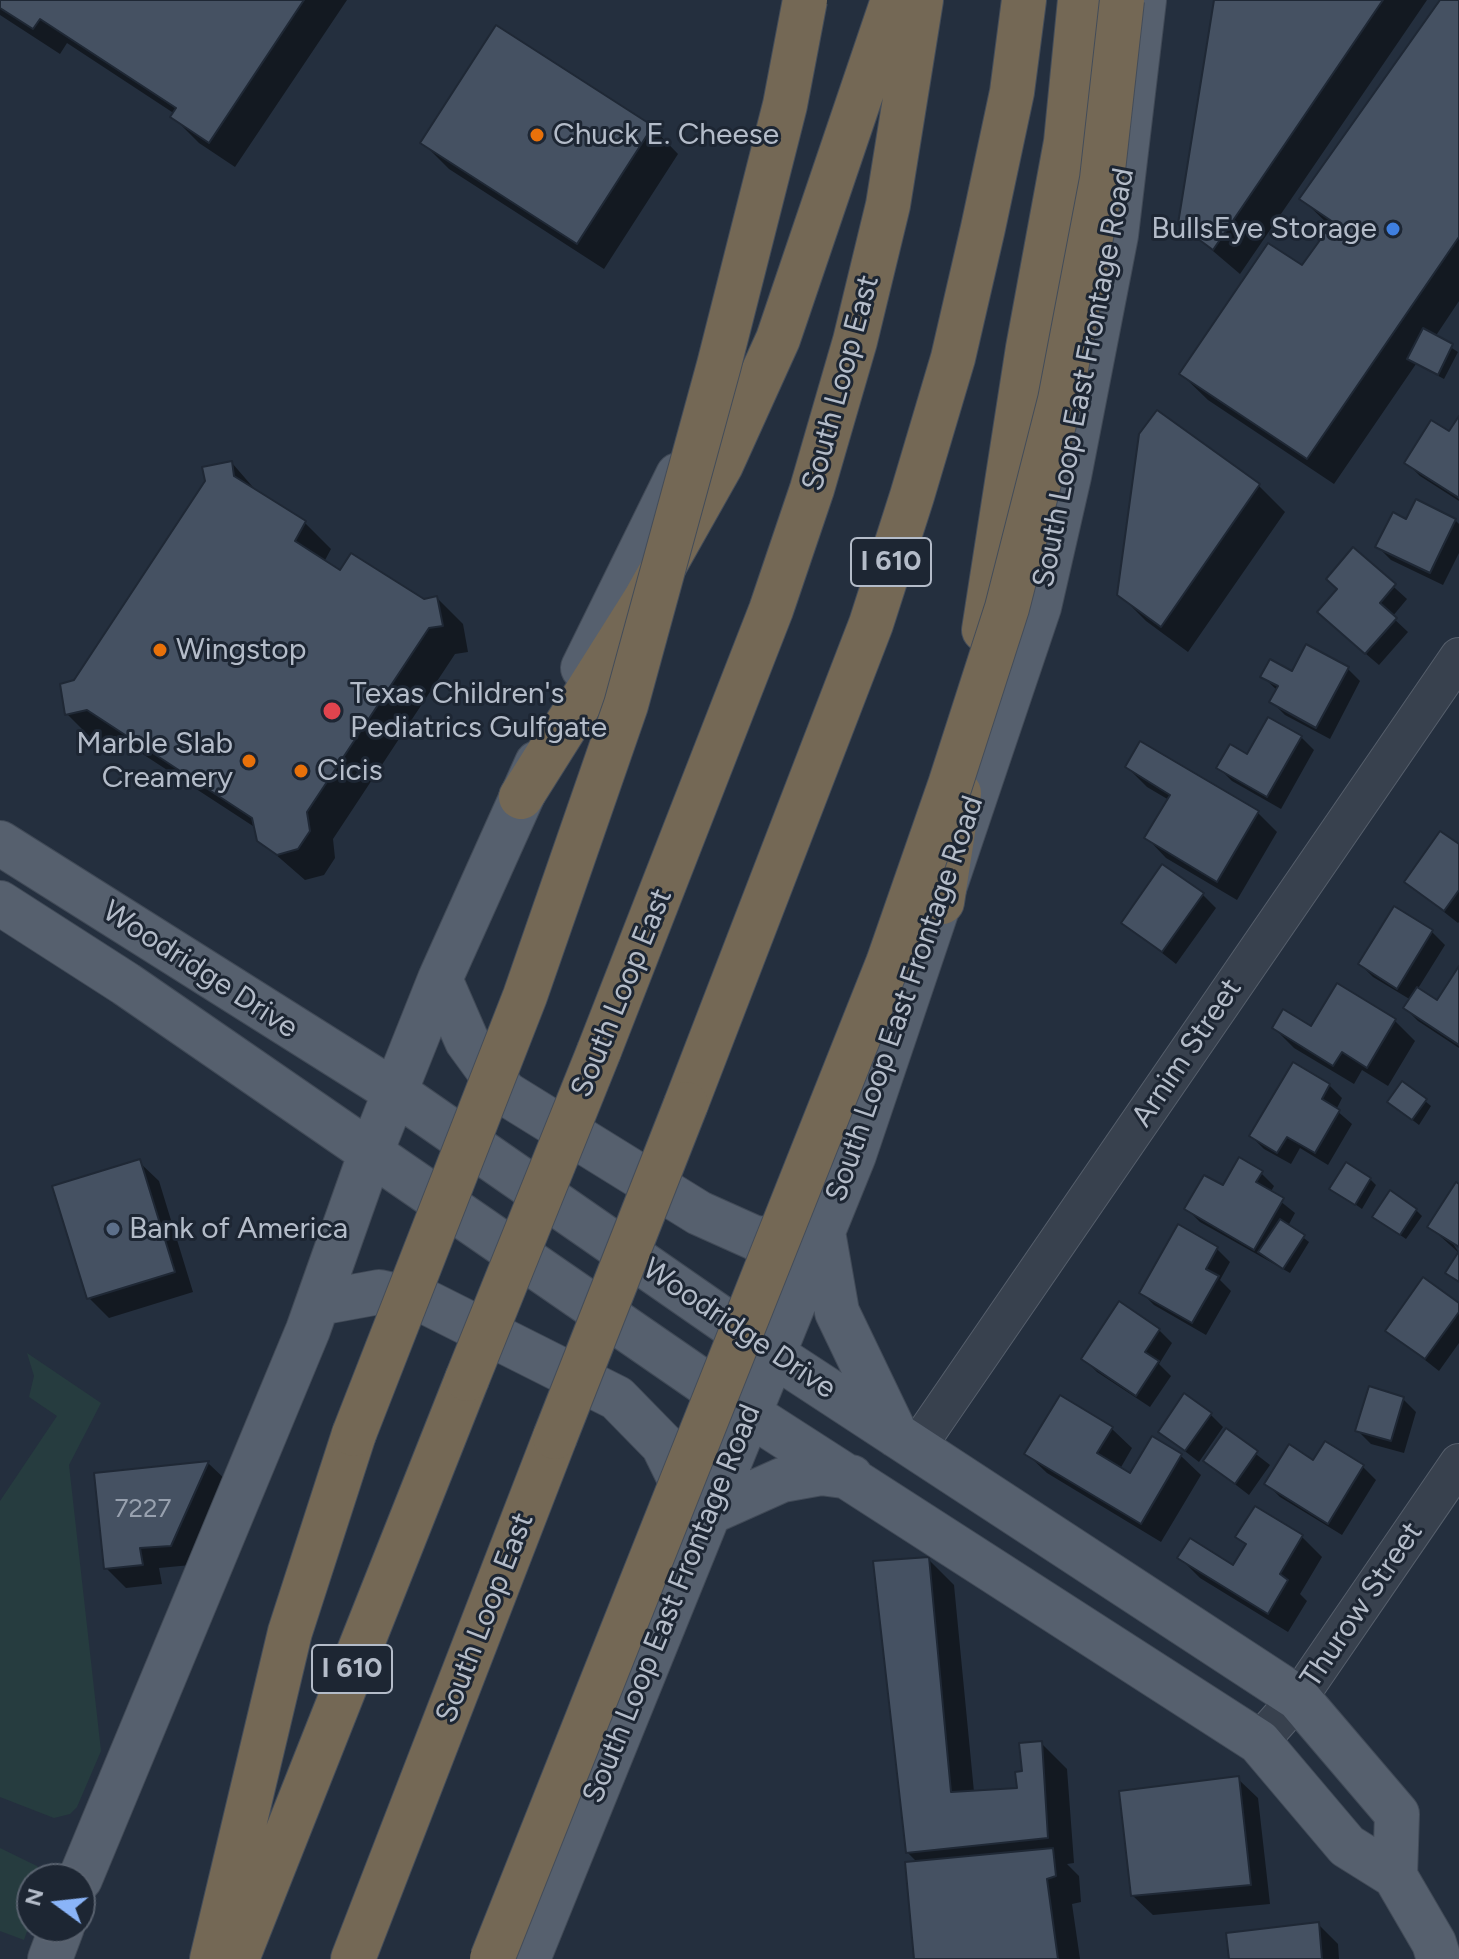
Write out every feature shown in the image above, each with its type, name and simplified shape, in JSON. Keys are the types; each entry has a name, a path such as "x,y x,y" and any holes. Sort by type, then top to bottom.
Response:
{"highway":[{"path":"212,1959 290,1632 354,1434 525,996 626,705 719,365 785,105 805,0"},
{"path":"521,797 645,600 721,465 778,339 893,0"},
{"name":"South Loop East","path":"237,1959 760,638 812,489 855,341 888,205 921,0"},
{"name":"South Loop East","path":"353,1959 866,638 953,358 1012,92 1024,0"},
{"path":"942,902 1028,348 1066,142 1080,0"},
{"path":"492,1959 888,963 1007,608 1060,400 1102,179 1122,0"}],"main road":[{"path":"87,1863 319,1303 371,1152 440,979 521,797 686,458 728,351 800,113 826,0"},
{"name":"South Loop East Frontage Road","path":"528,1959 823,1232 942,902 1039,607 1069,476 1116,235 1144,0"},
{"name":"Woodridge Drive","path":"0,843 395,1092 774,1355 1298,1698 1397,1814 1395,1876"},
{"name":"Woodridge Drive","path":"0,903 126,984 748,1413 1259,1742 1347,1846 1395,1876 1434,1943 1439,1959"},
{"path":"440,979 467,1041 505,1093 699,1213 757,1239 823,1232 837,1312 906,1441"},
{"path":"319,1303 379,1292 428,1303 617,1398 663,1445 704,1519 782,1480 821,1473 853,1478"}],"street":[{"name":"Arnim Street","path":"906,1441 1459,657"},
{"name":"Thurow Street","path":"1259,1742 1298,1698 1459,1463"}],"green space":[{"path":"27,1353 101,1403 69,1465 101,1751 77,1807 70,1814 54,1818 0,1797 0,1501 57,1416 29,1397 34,1376"},
{"path":"0,1848 31,1863 16,1863 16,1937 0,1931"}],"building":[{"path":"0,0 304,0 209,143 170,117 176,108 40,19 33,29 0,8"},
{"path":"1214,0 1383,0 1213,250 1178,224"},
{"name":"BullsEye Storage","path":"1440,0 1459,0 1459,237 1307,459 1179,374 1268,243 1302,265 1333,222 1299,199"},
{"name":"Chuck E. Cheese","path":"496,25 653,126 577,244 420,143"},
{"path":"1423,328 1453,344 1438,375 1407,359"},
{"path":"1157,410 1260,484 1161,627 1117,595 1139,434"},
{"path":"1459,416 1459,498 1404,463 1431,420 1449,431"},
{"path":"232,461 234,476 306,521 295,541 340,570 351,553 424,599 437,596 443,626 429,628 307,812 310,831 298,849 277,855 257,841 252,818 87,710 65,715 60,684 74,680 205,481 202,467"},
{"path":"1416,499 1456,519 1430,573 1375,547 1393,512 1406,519"},
{"path":"1353,547 1396,584 1380,603 1397,618 1365,654 1317,612 1337,589 1326,579"},
{"path":"1306,644 1349,667 1316,728 1269,702 1278,686 1260,677 1270,659 1292,671"},
{"path":"1268,717 1302,736 1267,797 1216,768 1230,744 1247,754"},
{"path":"1140,741 1259,811 1217,882 1144,838 1170,795 1125,767"},
{"path":"1440,831 1459,844 1459,890 1444,911 1404,882"},
{"path":"1162,864 1204,893 1162,952 1121,923"},
{"path":"1394,906 1433,930 1397,989 1358,964"},
{"path":"1459,966 1459,1045 1403,1008 1417,987 1437,1000"},
{"path":"1337,983 1396,1019 1367,1068 1342,1052 1333,1066 1272,1028 1283,1009 1311,1026"},
{"path":"1293,1062 1330,1084 1322,1099 1340,1110 1315,1153 1287,1137 1277,1153 1249,1136"},
{"path":"1402,1081 1427,1099 1412,1120 1387,1102"},
{"path":"1239,1157 1263,1171 1256,1182 1284,1198 1254,1250 1184,1209 1204,1175 1223,1185"},
{"name":"Bank of America","path":"140,1159 175,1272 87,1299 52,1186"},
{"path":"1346,1162 1371,1178 1355,1205 1329,1189"},
{"path":"1456,1182 1459,1184 1459,1247 1427,1227"},
{"path":"1390,1190 1417,1209 1400,1235 1372,1217"},
{"path":"1280,1219 1305,1235 1283,1269 1258,1252"},
{"path":"1178,1224 1218,1247 1206,1269 1219,1276 1192,1323 1139,1293"},
{"path":"1459,1251 1459,1282 1445,1273"},
{"path":"1423,1277 1459,1303 1459,1312 1425,1359 1385,1331"},
{"path":"1119,1301 1160,1329 1145,1352 1159,1361 1136,1396 1081,1359"},
{"path":"1369,1386 1404,1397 1391,1441 1355,1431"},
{"path":"1184,1393 1212,1413 1185,1451 1158,1432"},
{"path":"1060,1395 1113,1427 1097,1453 1130,1473 1152,1436 1182,1454 1141,1524 1024,1454"},
{"path":"1226,1428 1258,1451 1235,1484 1203,1461"},
{"path":"1325,1441 1364,1465 1328,1524 1264,1484 1289,1444 1313,1460"},
{"path":"209,1461 171,1546 140,1548 143,1565 104,1569 94,1473"},
{"path":"1255,1506 1303,1535 1280,1574 1288,1580 1268,1614 1177,1558 1190,1538 1233,1565 1246,1544 1235,1537"},
{"path":"929,1557 951,1792 1017,1788 1015,1772 1022,1771 1019,1743 1042,1741 1048,1838 906,1853 873,1561"},
{"path":"1239,1776 1251,1885 1131,1896 1119,1791"},
{"path":"1053,1848 1056,1876 1047,1879 1058,1959 914,1959 905,1862"},
{"path":"1319,1922 1322,1959 1229,1959 1226,1933"}],"place":[{"name":"Chuck E. Cheese","path":"537,135"},
{"name":"BullsEye Storage","path":"1393,229"},
{"name":"Wingstop","path":"160,650"},
{"name":"Texas Children's Pediatrics Gulfgate","path":"332,711"},
{"name":"Marble Slab Creamery","path":"249,761"},
{"name":"Cicis","path":"301,771"},
{"name":"Bank of America","path":"113,1229"}]}
